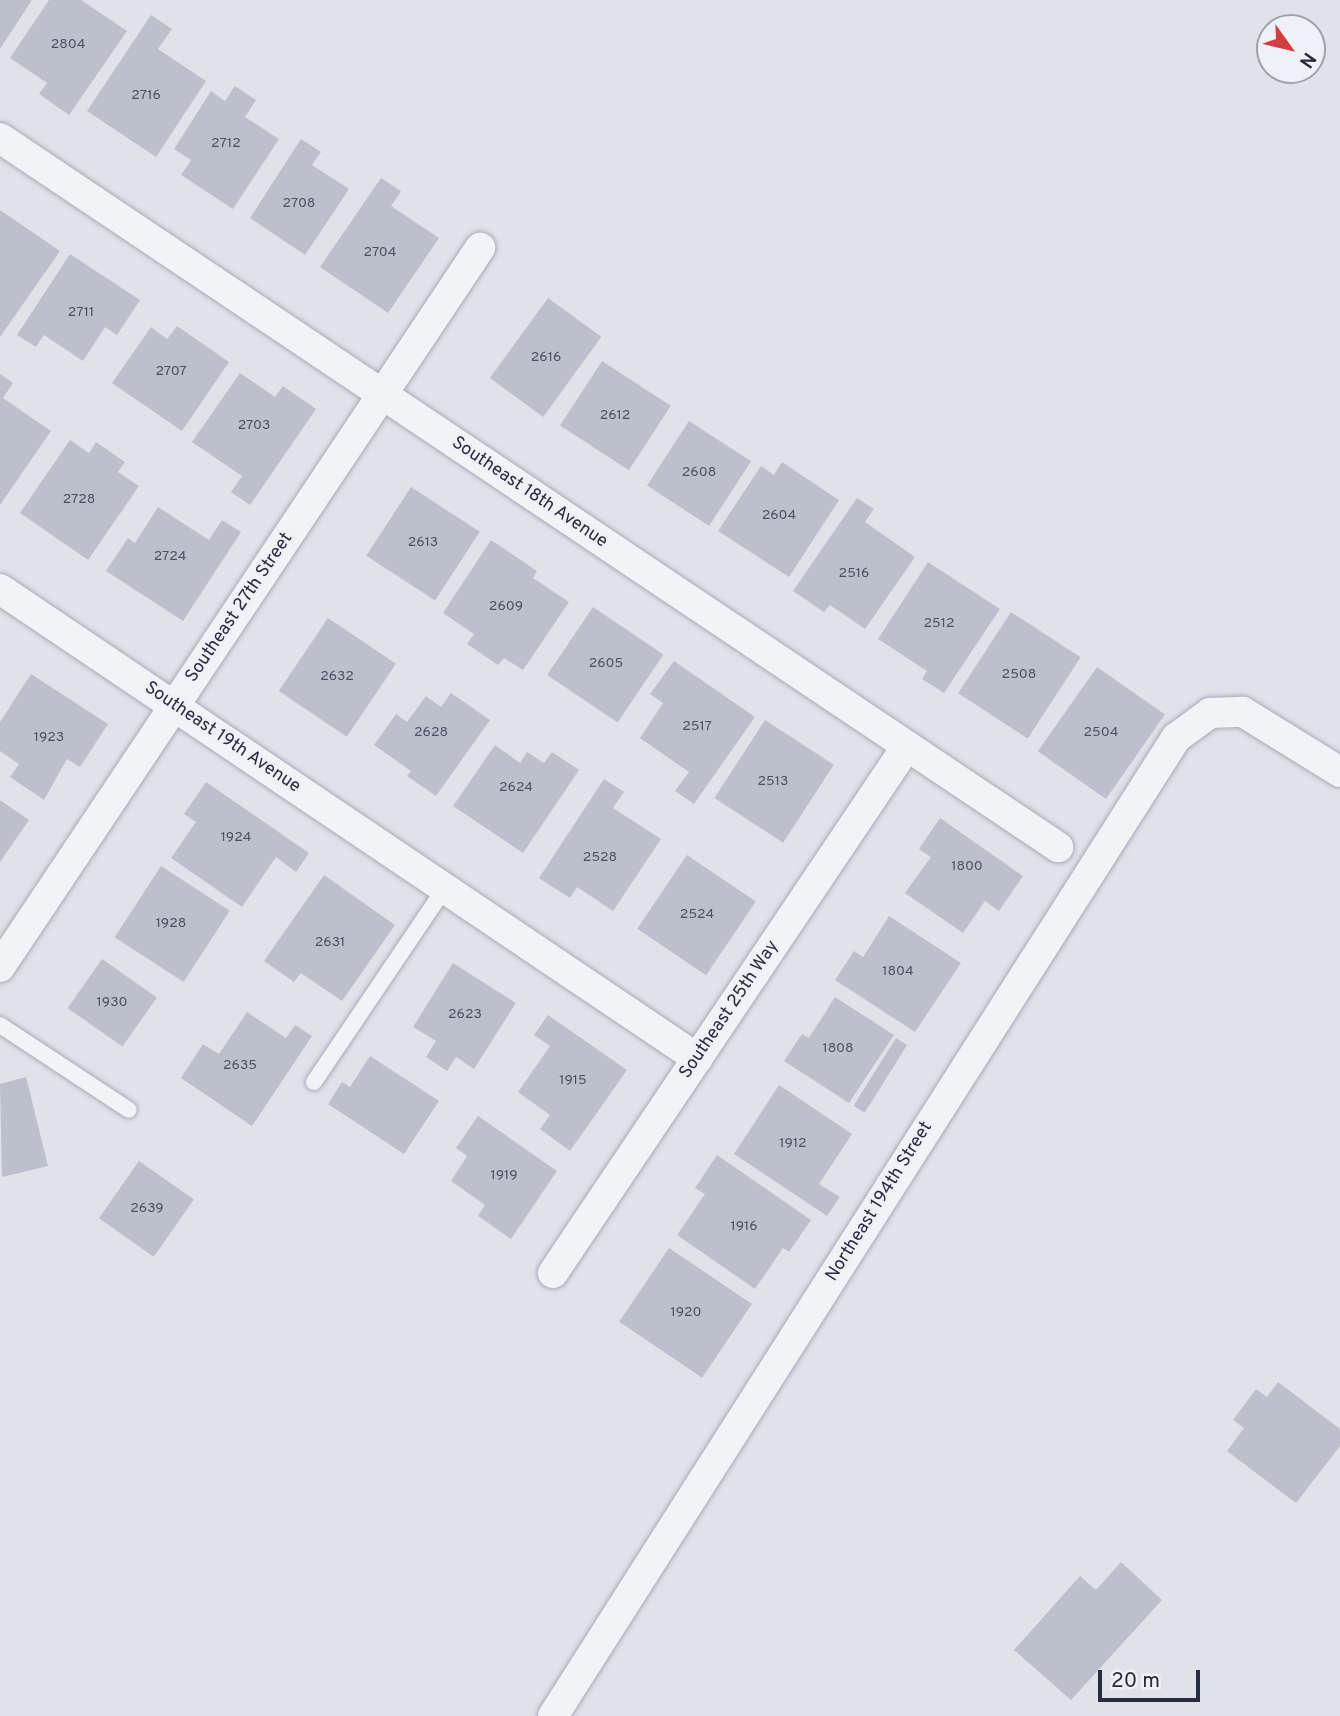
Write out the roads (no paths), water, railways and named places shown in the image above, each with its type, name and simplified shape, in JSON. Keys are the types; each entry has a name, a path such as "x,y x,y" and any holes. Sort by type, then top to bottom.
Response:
{"street":[{"name":"Southeast 18th Avenue","path":"0,138 1058,847"},
{"name":"Southeast 27th Street","path":"0,967 480,248"},
{"name":"Southeast 19th Avenue","path":"0,589 698,1059"},
{"name":"Northeast 194th Street","path":"553,1716 1175,738 1196,719 1226,710 1260,719 1340,772"},
{"name":"Southeast 25th Way","path":"553,1273 907,746"}],"lane":[{"path":"314,1082 444,888"},
{"path":"0,1025 129,1110"}]}
